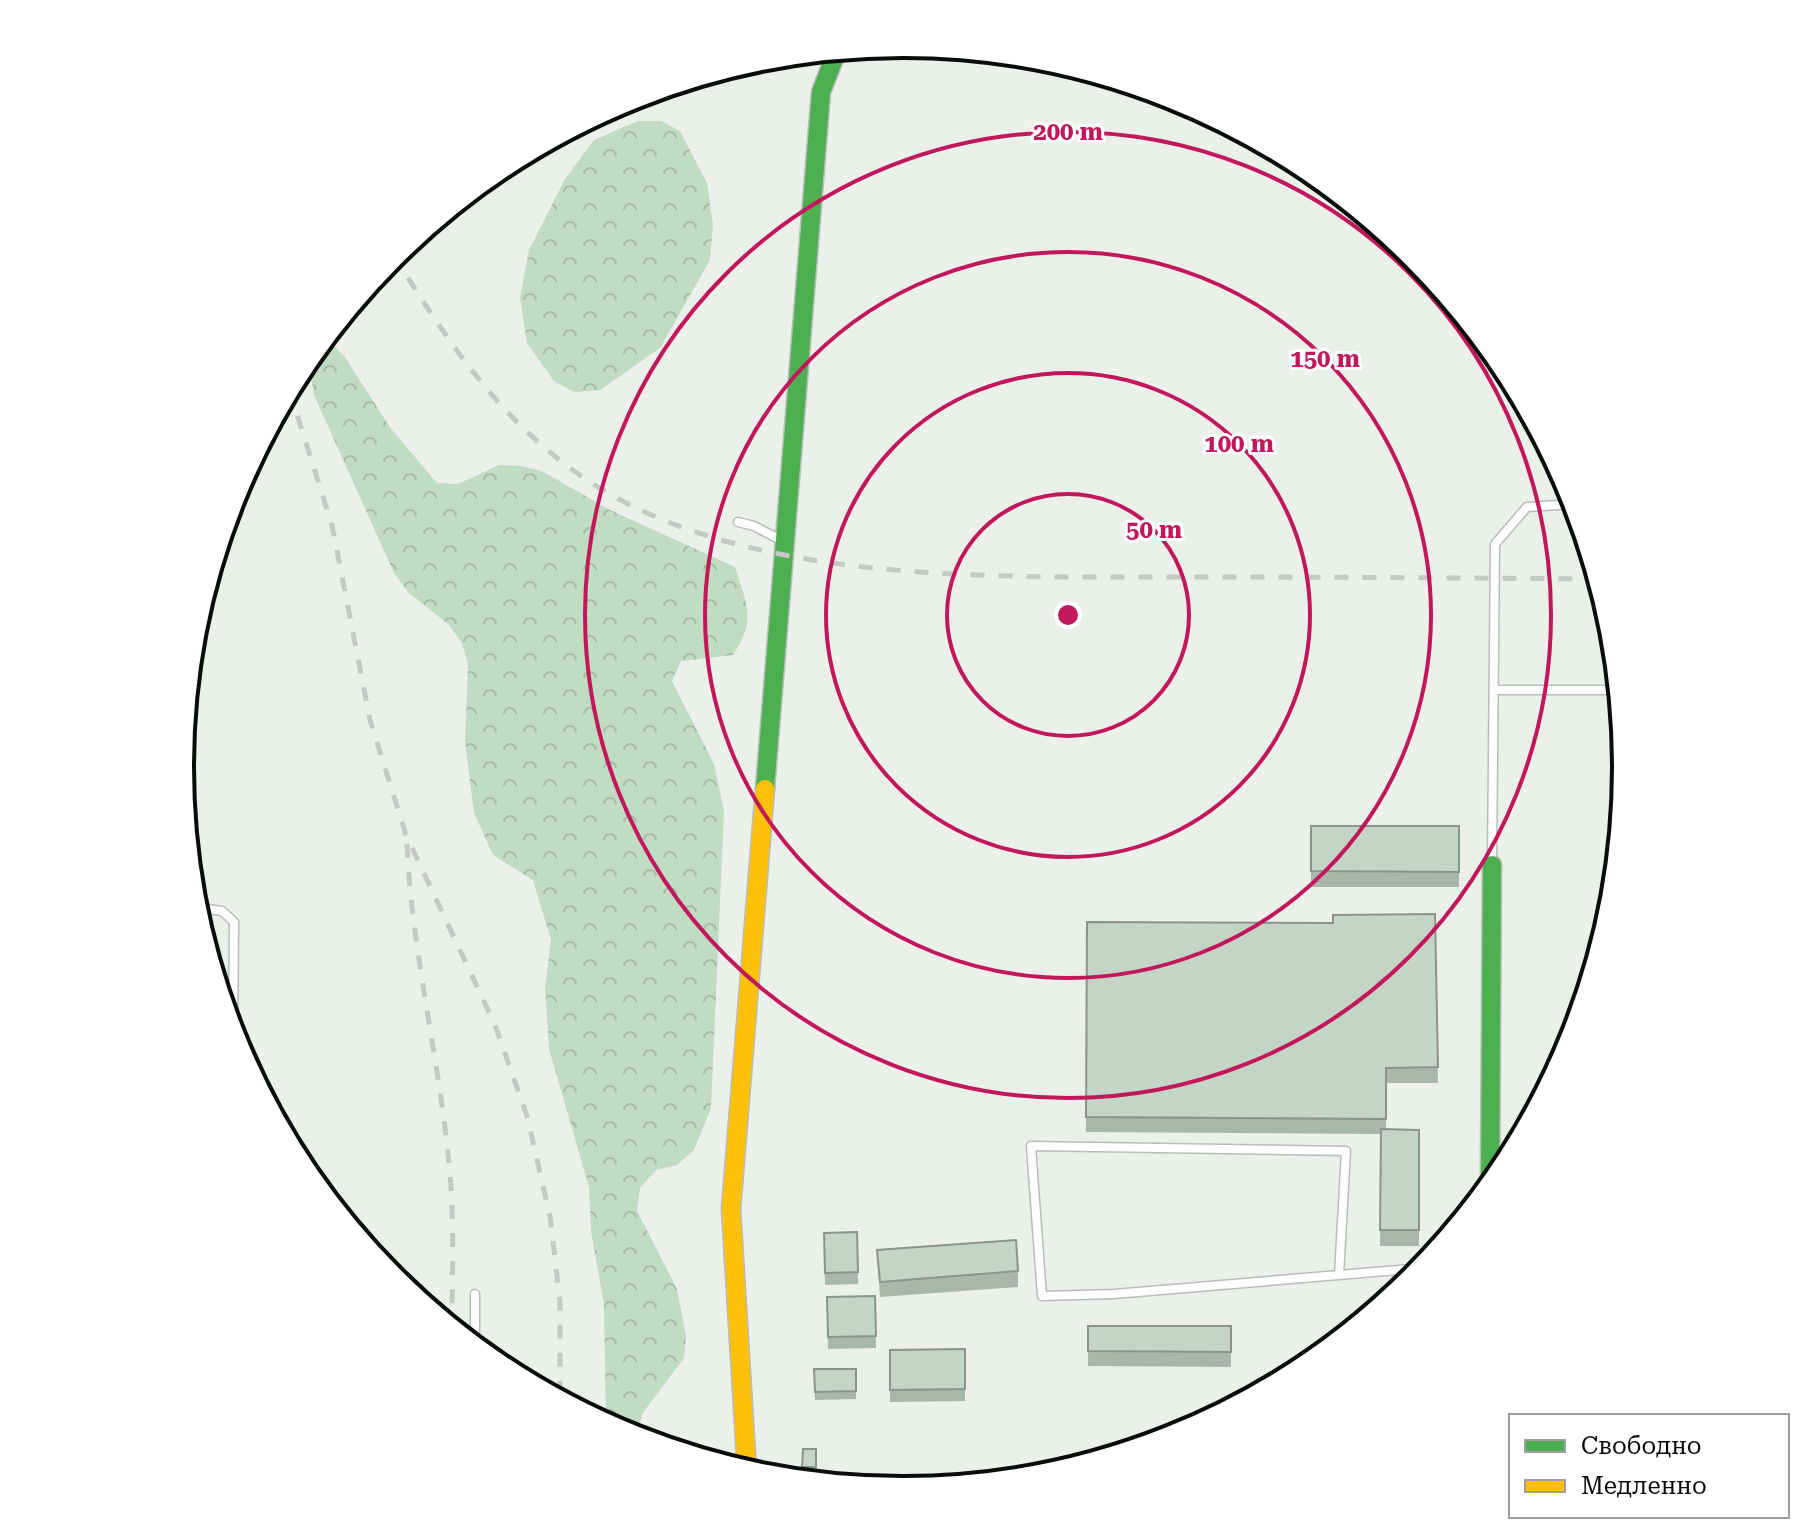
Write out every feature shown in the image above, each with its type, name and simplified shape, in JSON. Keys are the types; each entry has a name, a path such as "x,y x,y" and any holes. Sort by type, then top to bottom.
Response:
{"street":[{"path":"746,1458 731,1209 821,92 833,62"},
{"path":"1490,1164 1492,865"}],"lane":[{"path":"1492,865 1495,544 1527,507 1561,505"},
{"path":"738,522 754,526 784,541"},
{"path":"1494,690 1607,690"},
{"path":"208,909 222,911 234,922 233,1001"},
{"path":"1339,1275 1346,1151 1031,1146 1042,1296 1114,1294 1402,1270"},
{"path":"475,1294 475,1332"}],"green space":[{"path":"638,121 661,121 680,131 707,183 713,225 710,260 660,348 600,390 574,392 554,381 527,343 520,298 529,250 565,179 594,140"},
{"path":"333,345 344,356 392,430 437,483 458,484 499,465 542,471 610,510 735,567 743,592 747,621 733,655 681,661 672,681 714,764 724,811 711,1108 694,1150 677,1165 656,1170 640,1188 637,1211 677,1289 686,1336 684,1358 642,1414 640,1425 606,1411 604,1304 591,1231 589,1187 549,1049 545,989 551,940 533,880 493,855 474,813 465,742 468,664 462,643 448,624 408,592 394,573 314,395 311,376"}],"building":[{"path":"1311,826 1459,826 1459,872 1311,871"},
{"path":"1435,914 1438,1067 1386,1068 1386,1119 1086,1117 1087,922 1333,923 1333,915"},
{"path":"1381,1129 1419,1130 1419,1230 1380,1230"},
{"path":"857,1232 858,1272 825,1273 824,1233"},
{"path":"1016,1240 1018,1271 880,1282 877,1250"},
{"path":"875,1296 876,1336 828,1337 827,1297"},
{"path":"1088,1326 1231,1326 1231,1352 1088,1351"},
{"path":"965,1349 965,1389 890,1390 890,1350"},
{"path":"814,1369 856,1369 856,1391 815,1392"},
{"path":"803,1449 816,1449 816,1467 802,1467"}],"railway":[{"path":"401,266 482,383 535,439 598,487 663,520 734,544 810,560 889,570 969,575 1586,579"},
{"path":"294,403 332,525 370,720 406,835 495,1025 527,1116 550,1216 560,1302 560,1387"},
{"path":"407,844 415,930 447,1145 451,1188 452,1314"}],"traffic: fast":[{"path":"765,789 821,92 833,62"},
{"path":"1490,1164 1492,865"}],"traffic: slow":[{"path":"746,1458 731,1209 765,789"}]}
